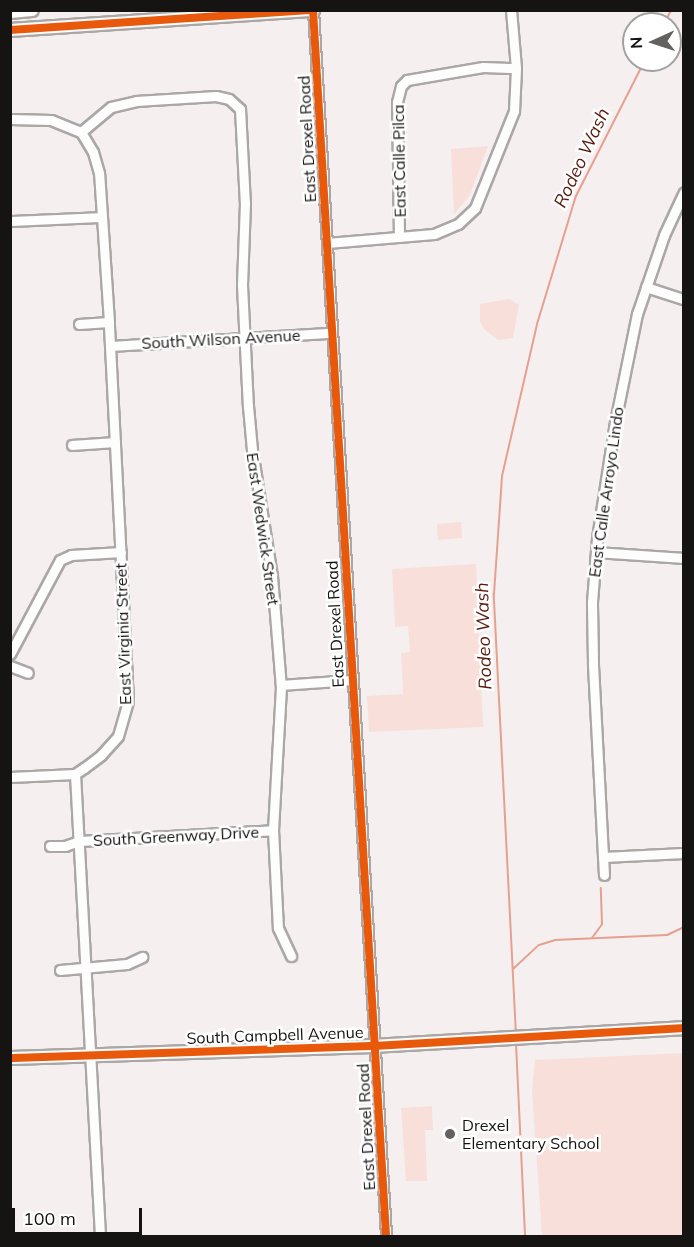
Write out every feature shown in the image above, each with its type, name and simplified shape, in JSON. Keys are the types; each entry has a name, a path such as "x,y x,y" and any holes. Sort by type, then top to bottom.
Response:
{"main road":[{"path":"10,12 32,10"},
{"path":"10,30 313,10"},
{"name":"South Campbell Avenue","path":"10,1058 374,1046 684,1028"}],"street":[{"name":"East Drexel Road","path":"313,10 351,680 386,1236"},
{"path":"327,243 434,234 458,224 475,208 514,111 516,68 511,10"},
{"name":"East Calle Pilca","path":"399,237 398,83 483,66 516,68"},
{"name":"East Wedwick Street","path":"81,132 111,107 136,101 216,96 235,100 242,114 245,203 242,285 252,450 272,576 281,685 273,830 278,928 291,956"},
{"path":"10,119 51,120 81,132"},
{"name":"East Virginia Street","path":"75,774 101,755 117,736 125,718 128,700 99,173 93,152 81,132"},
{"name":"East Calle Arroyo Lindo","path":"604,875 593,662 592,602 596,552 615,422 637,314 664,235 684,192"},
{"path":"10,221 100,217"},
{"path":"646,287 684,299"},
{"path":"79,324 109,322"},
{"name":"South Wilson Avenue","path":"110,346 332,333"},
{"path":"72,445 115,442"},
{"path":"10,654 59,558 71,555 121,552"},
{"path":"596,552 684,558"},
{"path":"10,666 28,674"},
{"path":"281,685 351,680"},
{"path":"10,777 75,774 99,1236"},
{"name":"South Greenway Drive","path":"79,841 273,830"},
{"path":"50,846 65,846 79,841"},
{"path":"603,857 684,853"},
{"path":"60,970 127,964 142,957"}],"shaded area":[{"path":"488,146 470,195 454,214 451,149"},
{"path":"509,299 519,305 513,338 498,340 484,329 480,322 480,304"},
{"path":"461,522 462,538 438,540 437,524"},
{"path":"476,564 483,727 369,732 367,696 403,694 401,653 410,652 408,626 395,627 392,569"},
{"path":"683,1053 683,1236 542,1236 532,1091 535,1060"},
{"path":"432,1106 433,1130 425,1130 427,1181 406,1181 401,1108"}],"waterway":[{"name":"Rodeo Wash","path":"516,1035 494,594 502,476 537,324 576,196 639,72"},
{"path":"592,938 602,924 601,888"},
{"path":"513,969 539,945 555,940 667,935 684,927"},
{"name":"Rodeo Wash","path":"516,1044 525,1236"}],"cycle path":[{"path":"313,10 386,1236"},
{"path":"10,30 313,10"},
{"path":"10,1058 374,1046 684,1028"}],"place":[{"name":"Drexel Elementary School","path":"450,1134"}]}
